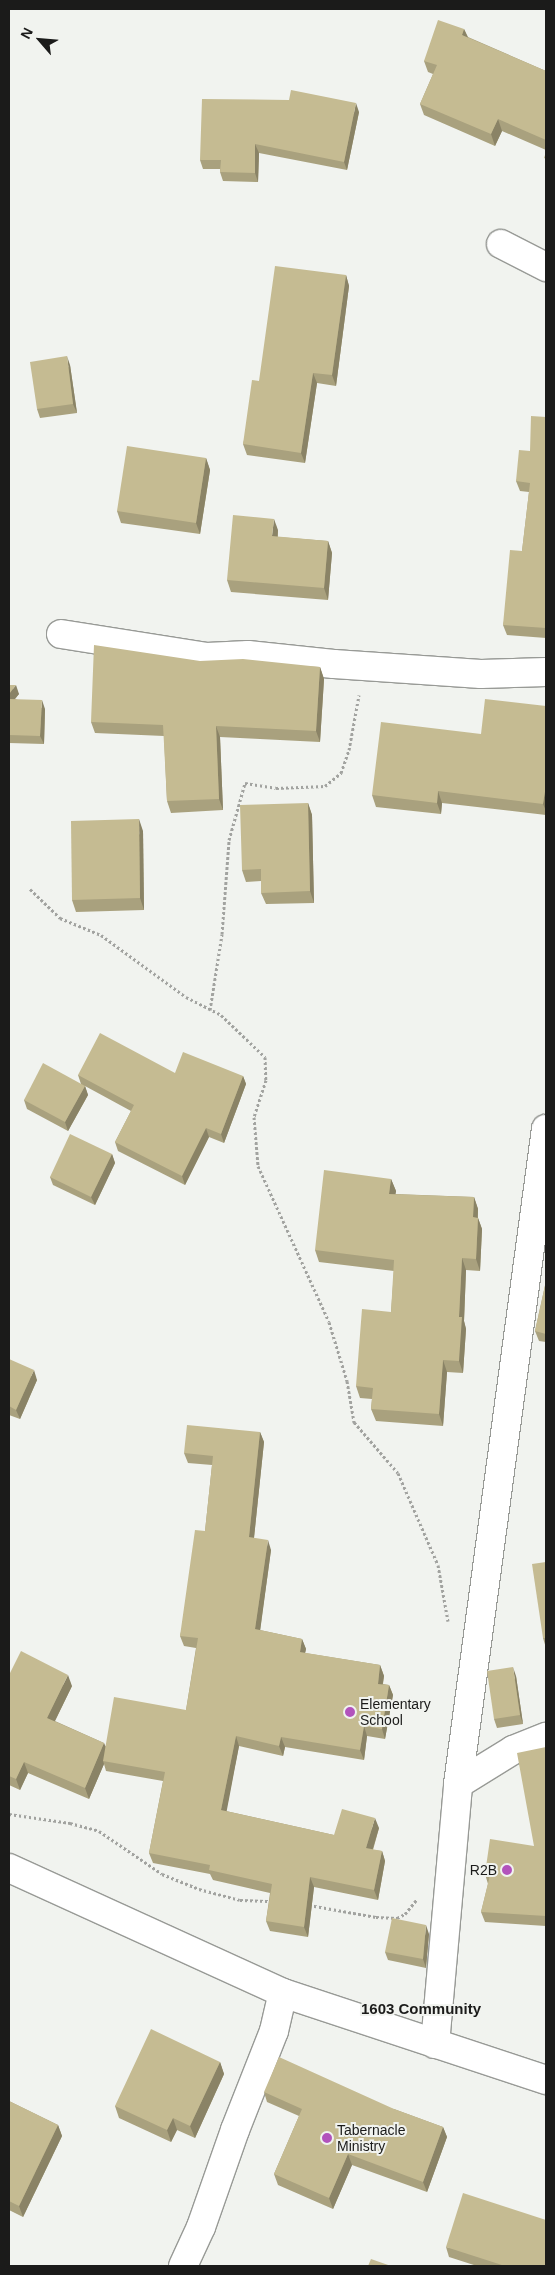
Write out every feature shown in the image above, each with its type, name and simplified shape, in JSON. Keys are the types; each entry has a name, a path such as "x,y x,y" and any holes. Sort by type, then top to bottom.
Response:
{"street":[{"path":"501,244 546,267"},
{"path":"61,634 207,656 248,655 361,666 481,674 546,672"},
{"path":"435,2044 458,1784 546,1129"},
{"path":"458,1784 514,1750 546,1737"},
{"path":"9,1868 283,1993 546,2080"},
{"path":"183,2266 201,2228 235,2130 274,2031 283,1993"}],"path":[{"path":"210,1010 222,934 229,840 245,783 276,788 307,789 325,786 341,773 357,707 361,666"},
{"path":"30,889 60,918 101,935 186,997 221,1015 265,1057 266,1080 254,1117 258,1166 329,1322 347,1381 354,1422 398,1472 438,1565 450,1631"},
{"path":"9,1814 70,1823 99,1831 162,1874 199,1889 240,1900 281,1901"},
{"path":"304,1904 376,1917 397,1918 405,1914 422,1893"}],"building":[{"path":"438,20 464,29 462,35 546,71 546,140 498,119 491,134 420,104 437,65 424,61"},
{"path":"291,90 356,103 344,162 255,144 255,173 220,172 221,160 200,160 202,99 289,100"},
{"path":"275,266 346,275 332,375 313,373 301,453 243,444 252,380 259,381"},
{"path":"67,356 73,404 37,409 30,362"},
{"path":"531,416 546,417 546,628 503,625 510,550 522,551 530,483 516,481 519,450 530,451"},
{"path":"127,446 206,458 196,523 117,511"},
{"path":"233,515 274,519 272,536 328,541 324,588 227,580"},
{"path":"94,645 200,661 243,659 320,667 316,731 216,726 219,799 167,801 163,725 91,722"},
{"path":"9,685 16,685 9,694"},
{"path":"9,699 42,700 40,736 9,735"},
{"path":"485,699 546,706 546,785 543,804 438,791 437,803 372,795 381,722 481,734"},
{"path":"308,803 310,891 261,893 261,869 242,870 240,805"},
{"path":"139,819 140,898 72,900 71,821"},
{"path":"100,1033 175,1073 183,1052 243,1076 221,1134 206,1128 182,1176 115,1142 134,1105 78,1075"},
{"path":"43,1063 85,1086 65,1122 24,1100"},
{"path":"70,1134 112,1154 91,1197 50,1177"},
{"path":"324,1170 391,1179 389,1194 474,1197 473,1217 478,1218 476,1259 462,1258 459,1317 462,1317 459,1361 443,1360 439,1414 371,1409 373,1388 356,1386 362,1309 391,1312 394,1260 315,1250"},
{"path":"546,1281 546,1334 535,1331"},
{"path":"9,1359 34,1370 16,1410 9,1406"},
{"path":"187,1425 260,1432 249,1537 268,1540 255,1629 302,1639 300,1652 380,1665 378,1684 389,1685 382,1729 364,1726 360,1750 281,1737 279,1746 236,1736 221,1810 334,1835 342,1809 375,1818 366,1848 382,1851 374,1890 310,1877 304,1927 266,1921 272,1884 209,1870 210,1865 149,1853 165,1772 103,1761 114,1697 186,1710 198,1638 180,1636 195,1530 205,1531 213,1456 184,1453"},
{"path":"546,1562 546,1638 543,1638 532,1564"},
{"path":"21,1651 68,1675 47,1718 104,1743 85,1788 24,1762 16,1779 9,1776 9,1675"},
{"path":"513,1667 520,1715 494,1719 487,1671"},
{"path":"546,1747 546,1916 481,1912 490,1875 485,1874 490,1839 534,1846 517,1753"},
{"path":"392,1918 426,1925 423,1959 385,1952"},
{"path":"151,2029 220,2062 190,2126 173,2118 167,2130 115,2106"},
{"path":"279,2057 394,2109 443,2127 423,2182 348,2154 329,2198 274,2174 302,2109 264,2092"},
{"path":"9,2101 58,2125 19,2206 9,2201"},
{"path":"463,2193 546,2220 546,2266 505,2266 446,2247"},
{"path":"371,2259 391,2266 368,2266"}],"place":[{"name":"Elementary School","path":"350,1712"},
{"name":"R2B","path":"507,1870"},
{"name":"Tabernacle Ministry","path":"327,2138"}],"district":[{"name":"1603 Community","path":"421,2009"}]}
